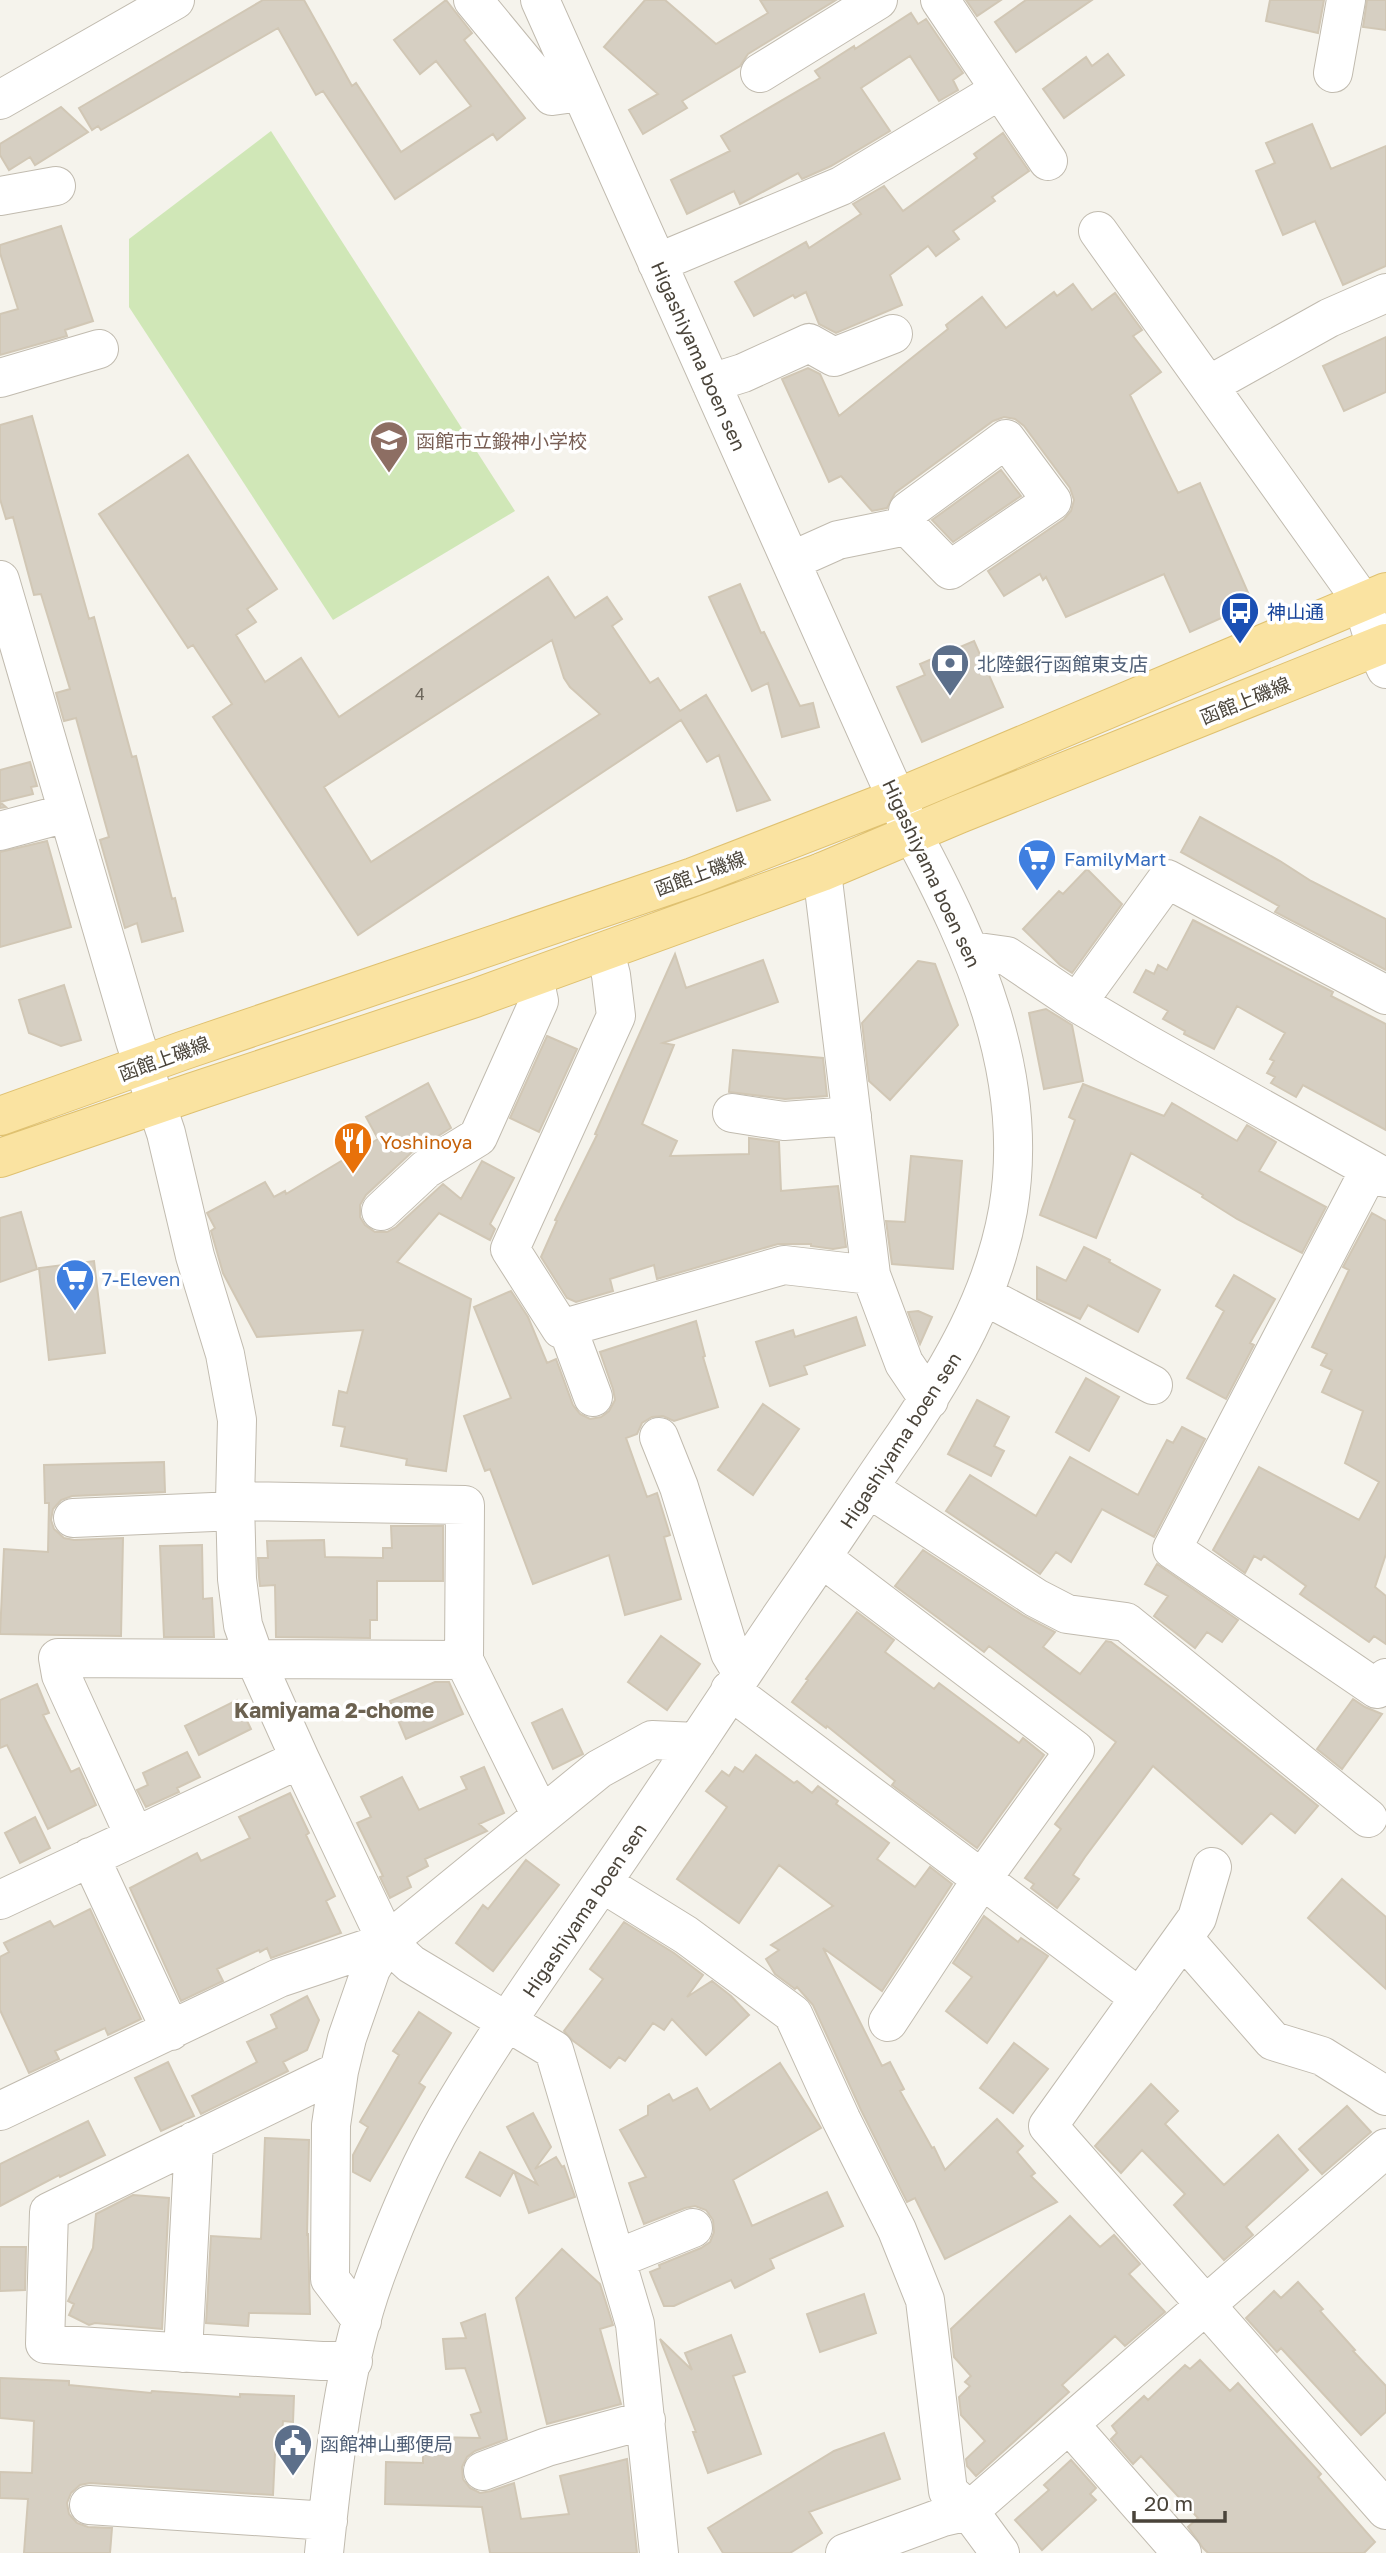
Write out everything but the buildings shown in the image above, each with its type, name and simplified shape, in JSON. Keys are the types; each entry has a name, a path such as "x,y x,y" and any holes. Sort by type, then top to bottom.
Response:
{"main road":[{"name":"函館上磯線","path":"0,1116 693,877 897,797 1374,596"},
{"name":"函館上磯線","path":"0,1158 534,978 822,872 912,833 1383,653"}],"street":[{"path":"0,100 175,0"},
{"path":"473,0 552,96 581,92"},
{"name":"Higashiyama boen sen","path":"326,2537 337,2437 362,2321 377,2272 429,2152 465,2089 508,2023 929,1400 955,1357 983,1295 1002,1240 1009,1205 1012,1132 1004,1054 996,1022 971,951 912,833 540,0"},
{"path":"760,74 878,0"},
{"path":"940,0 1048,161"},
{"path":"1333,73 1346,0"},
{"path":"657,262 841,186 1000,90"},
{"path":"0,196 56,186"},
{"path":"1098,231 1209,385 1374,596 1383,653"},
{"path":"1209,385 1329,318 1386,293"},
{"path":"711,383 743,373 809,343 834,357 893,334"},
{"path":"0,378 99,349"},
{"path":"791,561 838,540 907,526"},
{"path":"0,580 8,634 67,813 142,1065 166,1133 195,1256 225,1354 237,1420 237,1579 242,1614 255,1659 387,1942 411,1964 554,2050 635,2324 659,2553"},
{"path":"0,831 67,813"},
{"path":"822,872 871,1275 904,1363 929,1400"},
{"path":"1077,1003 1167,879 1386,996"},
{"path":"971,951 1007,956 1077,1003 1378,1174 1172,1549 1383,1687"},
{"path":"605,952 616,1016 510,1249 561,1329 784,1265 871,1275"},
{"path":"381,1211 426,1169 478,1137 539,1001 534,978"},
{"path":"732,1113 784,1122 852,1116"},
{"path":"983,1295 1153,1385"},
{"path":"567,1327 593,1397"},
{"path":"659,1437 679,1487 730,1653 736,1682 982,1879 1140,1998"},
{"path":"870,1489 1036,1598 1067,1614 1126,1622 1368,1818"},
{"path":"73,1518 236,1506 465,1505 464,1660 541,1816"},
{"path":"822,1558 1075,1750 982,1879 888,2022"},
{"path":"134,1835 61,1675 58,1658 464,1660"},
{"path":"362,2321 330,2279 331,2125 347,2038 371,1969 387,1942 599,1769 652,1740 697,1742"},
{"path":"0,1900 300,1759"},
{"path":"90,1857 171,2031"},
{"path":"1212,1867 1197,1918 1048,2126 1386,2510"},
{"path":"602,1882 685,1935 793,2014 841,2119 897,2230 925,2300 948,2491 969,2511 1000,2553"},
{"path":"1182,1938 1273,2041 1322,2056 1386,2096"},
{"path":"3,2102 171,2031 279,1978 387,1942"},
{"path":"339,2071 49,2212 45,2344 353,2361"},
{"path":"183,2353 194,2141"},
{"path":"845,2553 969,2511 1386,2148"},
{"path":"617,2259 693,2228"},
{"path":"483,2471 547,2447 646,2420"},
{"path":"1069,2424 1182,2553"},
{"path":"89,2505 326,2537"}],"green space":[{"path":"271,131 515,511 333,620 129,307 129,239"}],"place":[{"name":"函館市立鍛神小学校","path":"389,474"},
{"name":"神山通","path":"1240,645"},
{"name":"北陸銀行函館東支店","path":"950,697"},
{"name":"FamilyMart","path":"1037,892"},
{"name":"Yoshinoya","path":"353,1175"},
{"name":"7-Eleven","path":"75,1312"},
{"name":"函館神山郵便局","path":"293,2477"}],"district":[{"name":"Kamiyama 2-chome","path":"334,1710"}]}
